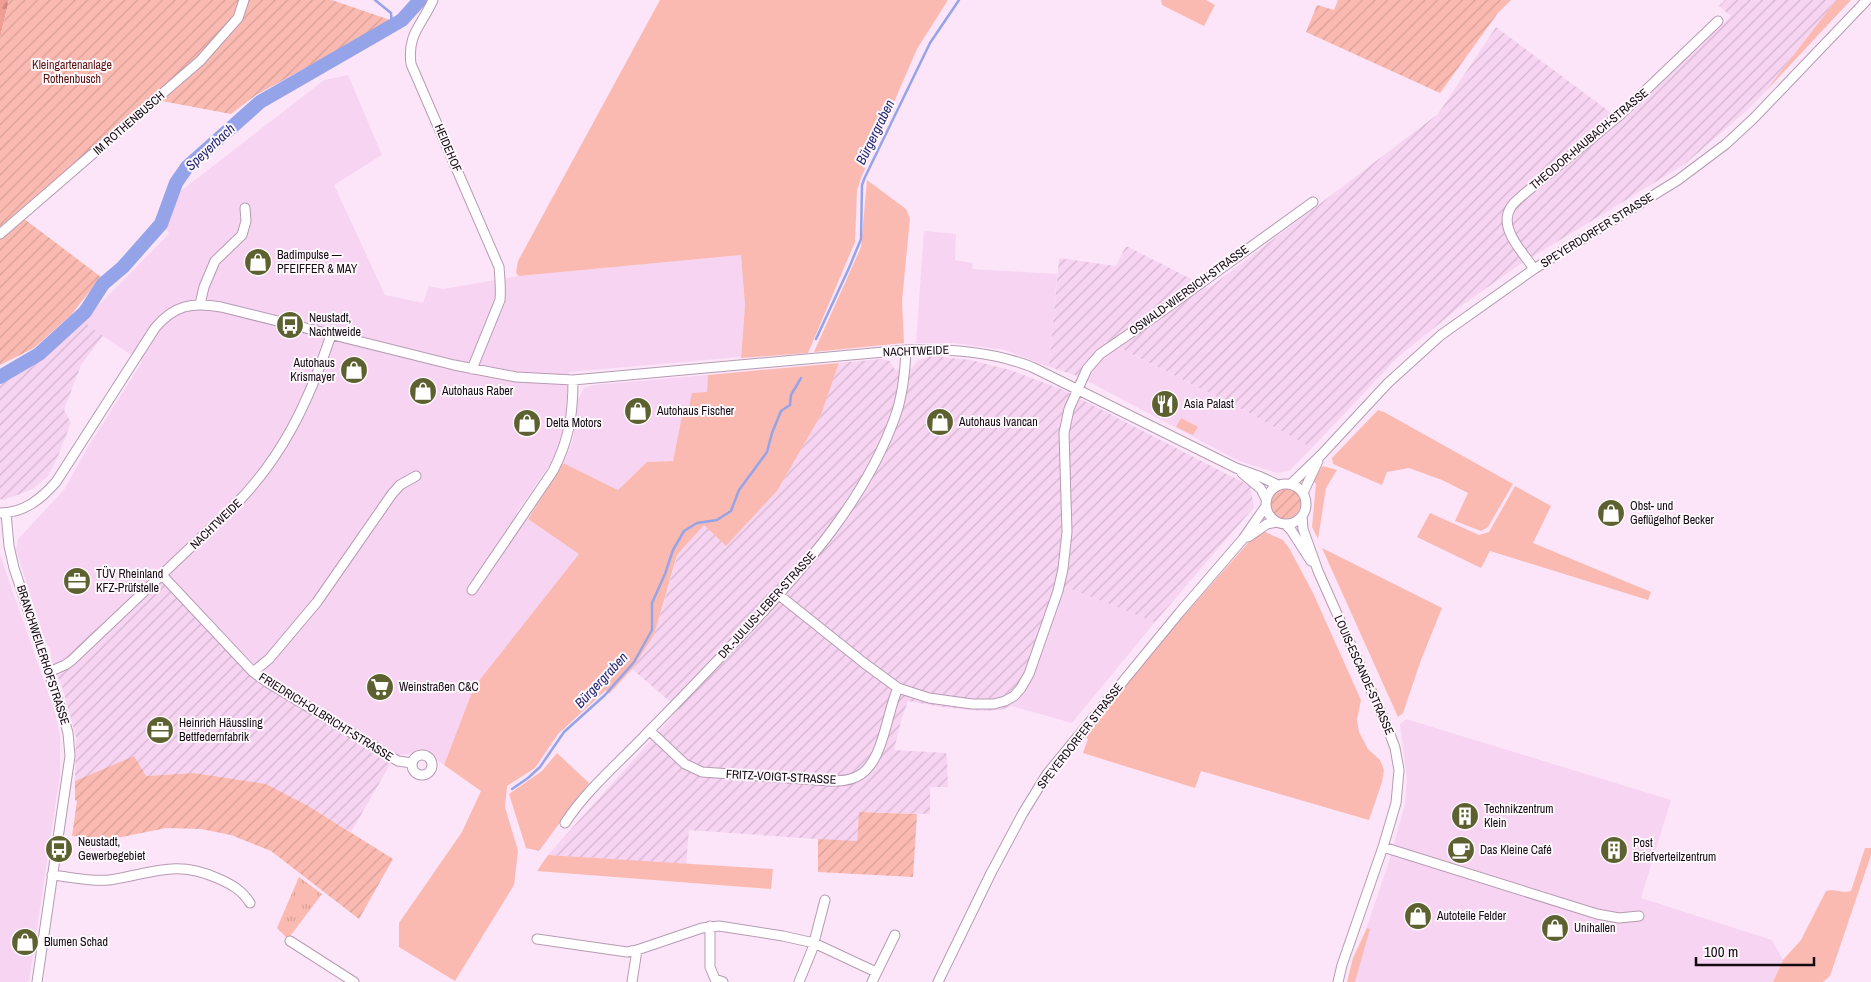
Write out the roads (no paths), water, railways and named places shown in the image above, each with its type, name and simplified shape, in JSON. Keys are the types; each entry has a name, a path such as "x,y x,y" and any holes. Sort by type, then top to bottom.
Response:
{"street":[{"name":"IM ROTHENBUSCH","path":"0,234 200,61 238,18 244,0"},
{"name":"HEIDEHOF","path":"433,0 412,38 409,51 411,64 498,267 501,291 500,300 472,369"},
{"name":"SPEYERDORFER STRASSE","path":"1291,484 1322,454 1388,383 1422,351 1460,320 1534,269 1678,180 1710,158 1754,118 1868,0"},
{"name":"THEODOR-HAUBACH-STRASSE","path":"1534,269 1509,232 1506,220 1510,208 1524,194 1620,115 1718,21"},
{"name":"OSWALD-WIERSICH-STRASSE","path":"779,595 864,664 898,688 929,698 982,705 1005,701 1014,696 1029,674 1058,591 1063,569 1068,532 1064,433 1069,409 1087,368 1100,354 1313,202"},
{"path":"200,304 204,287 215,261 242,235 246,221 245,208"},
{"name":"NACHTWEIDE","path":"3,513 21,510 30,505 56,482 155,328 162,320 180,308 200,304 221,307 472,369 516,377 573,380 906,350 948,349 1009,359 1049,375 1236,468 1261,477 1278,486"},
{"name":"NACHTWEIDE","path":"49,672 71,661 246,495 272,462 291,432 331,335"},
{"name":"DR.-JULIUS-LEBER-STRASSE","path":"565,823 581,800 650,731 779,595 831,532 863,484 896,416 905,376 906,350"},
{"path":"472,590 553,471 560,457 566,444 569,428 573,380"},
{"name":"SPEYERDORFER STRASSE","path":"1303,493 1322,454"},
{"name":"NACHTWEIDE","path":"1236,468 1261,489 1266,503"},
{"path":"253,672 269,659 317,602 392,494 400,485 416,476"},
{"path":"1291,484 1303,493 1306,506 1302,516 1294,522 1281,523 1270,516 1266,503 1271,490 1278,486 1291,484"},
{"name":"SPEYERDORFER STRASSE","path":"938,982 1023,813 1047,774 1180,612 1243,539 1266,503"},
{"name":"BRANCHWEILERHOFSTRASSE","path":"3,513 12,562 68,733 70,756 37,982"},
{"name":"LOUIS-ESCANDE-STRASSE","path":"1302,516 1303,529 1318,571 1388,726 1398,770 1398,793 1394,812 1342,964 1338,982"},
{"name":"SPEYERDORFER STRASSE","path":"1243,539 1267,524 1281,523"},
{"name":"LOUIS-ESCANDE-STRASSE","path":"1281,523 1291,530 1318,571"},
{"name":"FRIEDRICH-OLBRICHT-STRASSE","path":"162,575 253,672 398,761 412,763"},
{"name":"FRITZ-VOIGT-STRASSE","path":"650,731 685,764 702,772 842,781 862,774 873,762 898,688"},
{"path":"1383,846 1597,914 1619,918 1639,916"},
{"path":"52,875 103,880 167,868 192,870 203,872 232,885 244,894 250,903"},
{"path":"799,982 810,958 825,900"},
{"path":"710,926 710,967 715,979 723,982"},
{"path":"537,938 622,952 637,950 710,926 719,926 814,943 876,972"},
{"path":"872,982 895,935"},
{"path":"290,941 354,982"},
{"path":"632,982 637,950"}],"waterway":[{"path":"375,0 391,13 392,25"},
{"name":"Speyerbach","path":"0,377 39,354 85,312 103,284 123,267 161,224 176,183 187,167 260,102 402,20 420,0"},
{"name":"Bürgergraben","path":"816,339 861,239 862,185 865,177 930,43 959,0"},
{"name":"Bürgergraben","path":"512,789 540,767 564,732 605,695 634,662 652,630 652,603 673,550 684,531 697,523 717,520 731,511 739,490 767,452 781,411 790,405 791,395 801,378"}],"place":[{"name":"Badimpulse — PFEIFFER & MAY","path":"258,262"},
{"name":"Neustadt, Nachtweide","path":"290,325"},
{"name":"Autohaus Krismayer","path":"354,370"},
{"name":"Autohaus Raber","path":"423,391"},
{"name":"Asia Palast","path":"1165,404"},
{"name":"Autohaus Fischer","path":"638,411"},
{"name":"Autohaus Ivancan","path":"940,422"},
{"name":"Delta Motors","path":"527,423"},
{"name":"Obst- und Geflügelhof Becker","path":"1611,513"},
{"name":"TÜV Rheinland KFZ-Prüfstelle","path":"77,581"},
{"name":"Weinstraßen C&C","path":"380,687"},
{"name":"Heinrich Häussling Bettfedernfabrik","path":"160,730"},
{"name":"Technikzentrum Klein","path":"1465,816"},
{"name":"Neustadt, Gewerbegebiet","path":"59,849"},
{"name":"Das Kleine Café","path":"1461,850"},
{"name":"Post Briefverteilzentrum","path":"1614,850"},
{"name":"Autoteile Felder","path":"1418,916"},
{"name":"Unihallen","path":"1555,928"},
{"name":"Blumen Schad","path":"25,942"}],"park label":[{"name":"Kleingartenanlage Rothenbusch","path":"72,72"}]}
